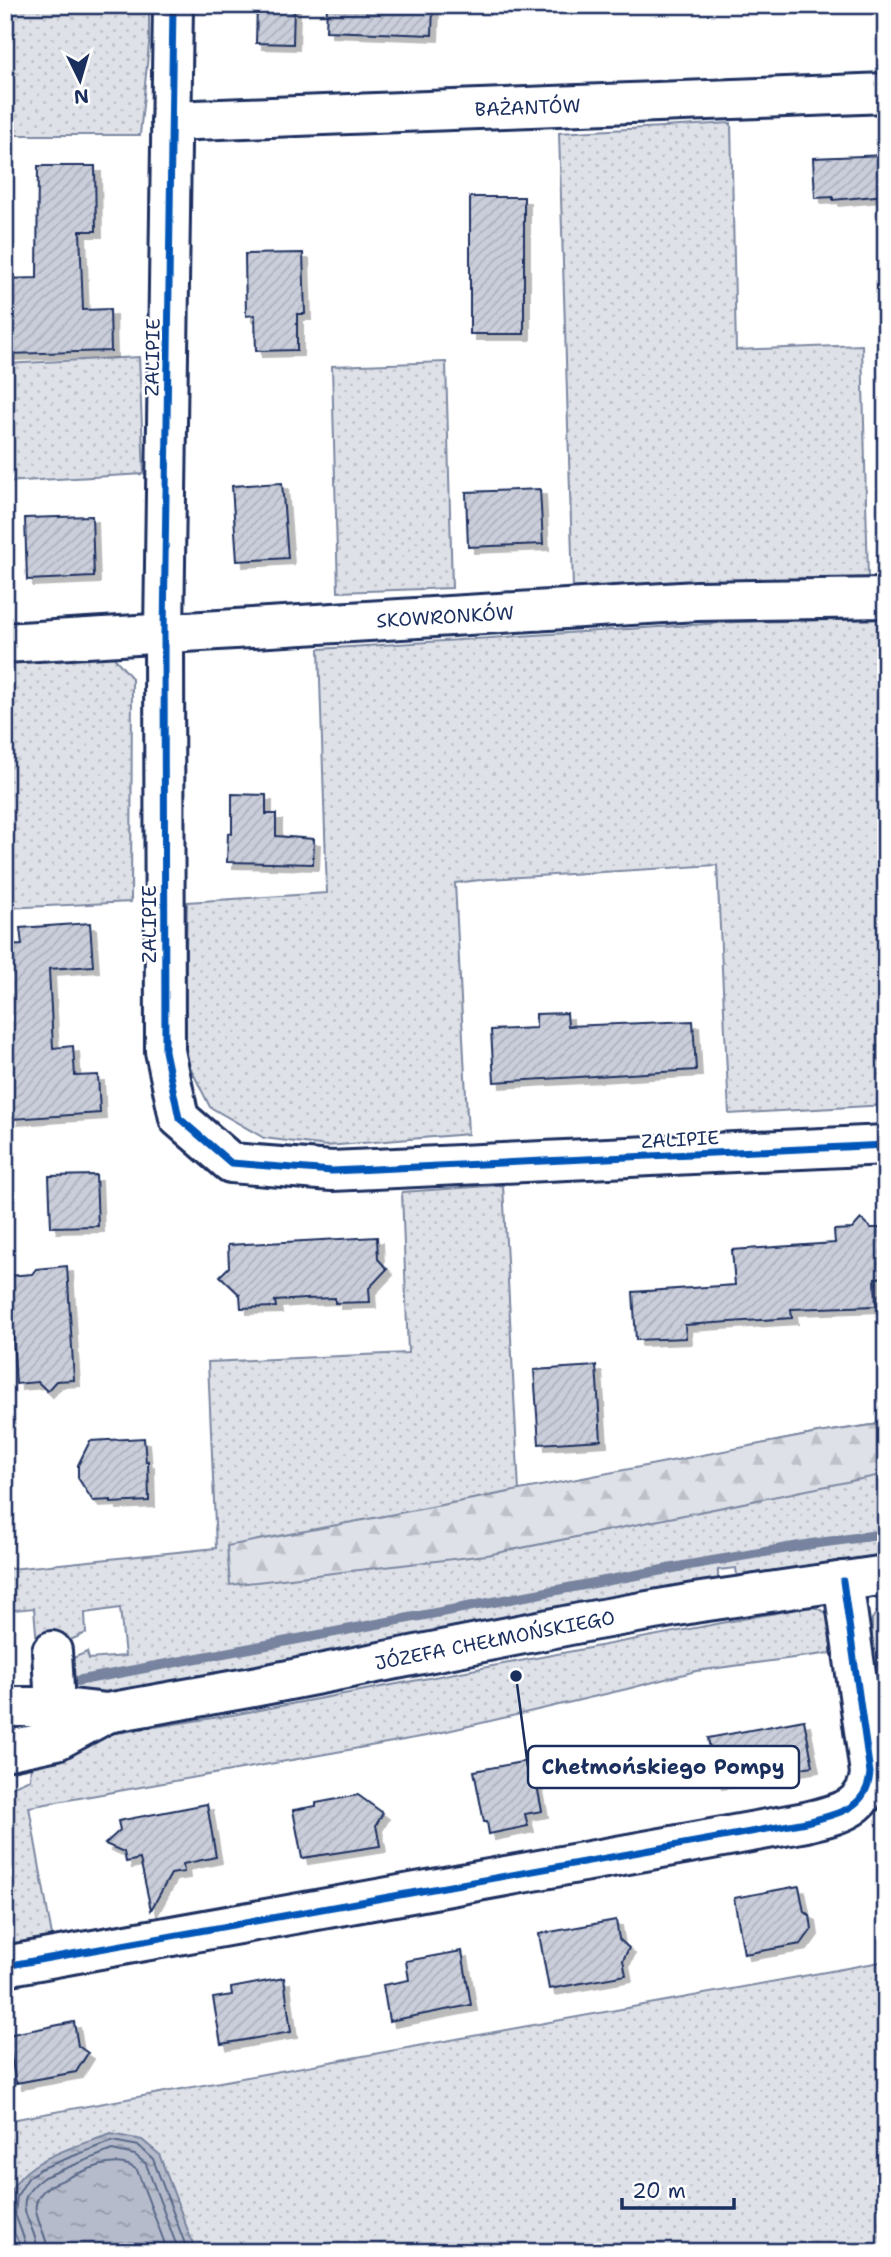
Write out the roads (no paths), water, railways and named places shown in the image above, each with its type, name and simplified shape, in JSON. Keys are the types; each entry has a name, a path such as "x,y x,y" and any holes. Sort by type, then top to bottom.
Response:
{"street":[{"name":"ZALIPIE","path":"173,5 164,633 165,1051 179,1118 232,1163 332,1171 886,1145"},
{"name":"BAŻANTÓW","path":"171,121 886,93"},
{"name":"SKOWRONKÓW","path":"5,643 697,601 886,598"},
{"name":"JÓZEFA CHEŁMOŃSKIEGO","path":"5,1707 55,1707 107,1713 585,1622 886,1575"},
{"path":"5,1966 806,1822 842,1812 862,1798 869,1786 870,1773 843,1581"},
{"path":"52,1651 55,1707"},
{"name":"JÓZEFA CHEŁMOŃSKIEGO","path":"5,1751 57,1740 107,1713"}],"water":[{"path":"111,2134 142,2140 159,2154 196,2252 23,2252 8,2216 9,2198 16,2183 28,2170 43,2160"}],"waterway":[{"path":"66,1683 689,1565 886,1534"}],"place":[{"name":"Chełmońskiego Pompy","path":"516,1676"}]}
